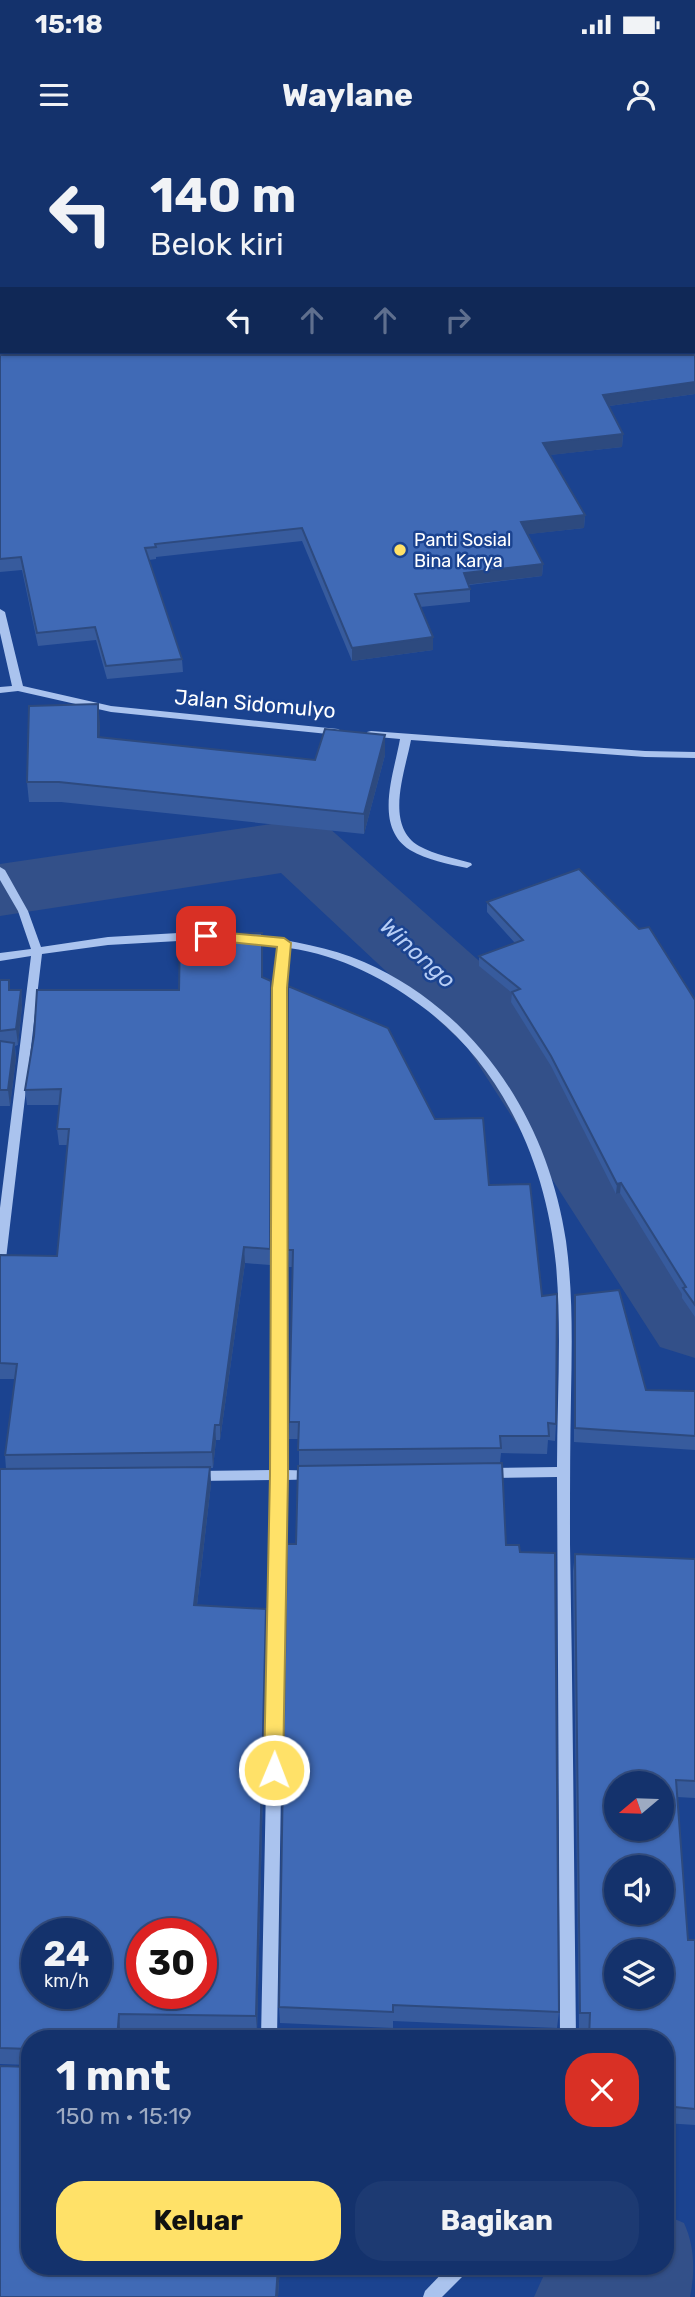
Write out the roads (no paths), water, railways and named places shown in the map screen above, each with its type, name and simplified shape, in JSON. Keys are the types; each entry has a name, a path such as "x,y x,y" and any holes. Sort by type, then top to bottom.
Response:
{"street":[{"path":"0,612 18,688"},
{"name":"Jalan Sidomulyo","path":"0,690 18,688 111,709 352,733"},
{"path":"365,734 645,754 695,755"},
{"path":"405,737 393,822 399,837 427,857 467,866"},
{"path":"0,870 23,911 37,951 27,1052 0,1259"},
{"path":"0,957 108,941 206,936"},
{"path":"234,937 284,943 330,954 393,978 431,1003 460,1028 495,1073 522,1121 542,1167 556,1220 566,1308 563,1472 568,2030"},
{"path":"269,2030 279,1475 280,988 284,943"},
{"path":"13,1051 27,1052"},
{"path":"468,1473 563,1472"},
{"path":"181,1477 333,1475"},
{"path":"431,2297 452,2275"}],"waterway":[{"name":"Winongo","path":"0,890 299,845 498,1026 695,1322"},
{"name":"Winongo","path":"599,2297 627,2275"}],"place":[{"name":"Panti Sosial Bina Karya","path":"400,550"}]}
